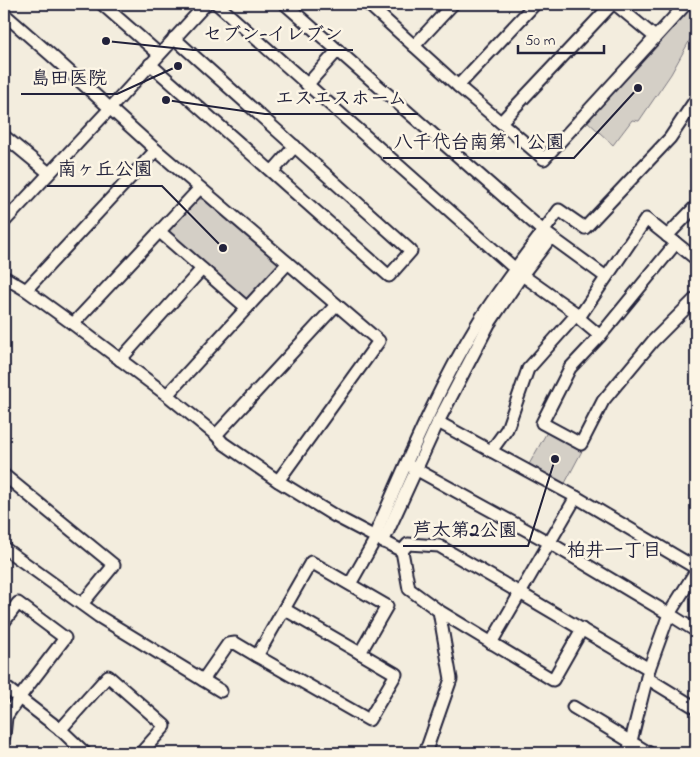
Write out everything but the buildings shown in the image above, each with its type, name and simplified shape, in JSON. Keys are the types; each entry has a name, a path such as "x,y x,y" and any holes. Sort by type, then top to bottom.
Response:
{"street":[{"path":"102,4 159,54"},
{"path":"4,222 206,4"},
{"path":"216,4 519,272 578,315 581,320 600,336"},
{"path":"285,4 547,234 606,277"},
{"path":"370,4 458,86 544,159 686,4"},
{"path":"414,46 453,4"},
{"path":"458,86 534,4"},
{"path":"500,122 614,4 655,37"},
{"path":"4,14 156,150 379,341 278,481"},
{"path":"150,64 389,276 411,251 174,38"},
{"path":"307,85 338,50"},
{"path":"350,584 378,539 449,375 479,321 547,234 558,210 585,228 670,138 696,99"},
{"path":"4,136 49,173"},
{"path":"272,172 295,146"},
{"path":"26,290 156,150"},
{"path":"73,324 200,188"},
{"path":"696,206 600,336 570,368 542,423 581,444 603,400 653,341 696,298"},
{"path":"490,451 507,429 528,369 578,315 646,219 696,259"},
{"path":"160,232 247,308"},
{"path":"167,395 288,264"},
{"path":"120,360 202,269"},
{"path":"411,466 438,422 489,324 519,272"},
{"path":"4,277 26,290 73,324 167,395 223,442 278,481 335,516 402,551"},
{"path":"216,435 336,305"},
{"path":"438,422 576,497 696,570 670,614 648,673 628,753"},
{"path":"411,466 550,543 696,631"},
{"path":"4,475 114,565 82,604"},
{"path":"492,643 576,497"},
{"path":"402,551 408,544 439,546 582,629 696,708"},
{"path":"4,548 98,616 221,691"},
{"path":"402,551 409,589 439,611 553,680 582,629"},
{"path":"257,656 311,562 387,606 360,653"},
{"path":"4,622 18,603 65,638 6,717 4,736"},
{"path":"203,680 228,644 235,643 369,720 396,674 284,609"},
{"path":"424,753 451,679 439,611"},
{"path":"60,730 108,676 165,726 141,753"},
{"path":"4,686 60,730 83,752"},
{"path":"573,707 649,753"}],"shaded area":[{"path":"692,4 696,4 696,29 671,74 639,121 632,120 613,145 585,119"},
{"path":"196,199 204,199 277,261 278,267 249,298 244,299 169,234 168,228"},
{"path":"547,432 582,451 563,487 527,468"}],"place":[{"name":"セブン-イレブン","path":"106,41"},
{"name":"島田医院","path":"178,66"},
{"name":"八千代台南第１公園","path":"638,88"},
{"name":"エスエスホーム","path":"166,100"},
{"name":"南ヶ丘公園","path":"223,248"},
{"name":"芦太第2公園","path":"555,459"}],"district":[{"name":"柏井一丁目","path":"614,549"}]}
